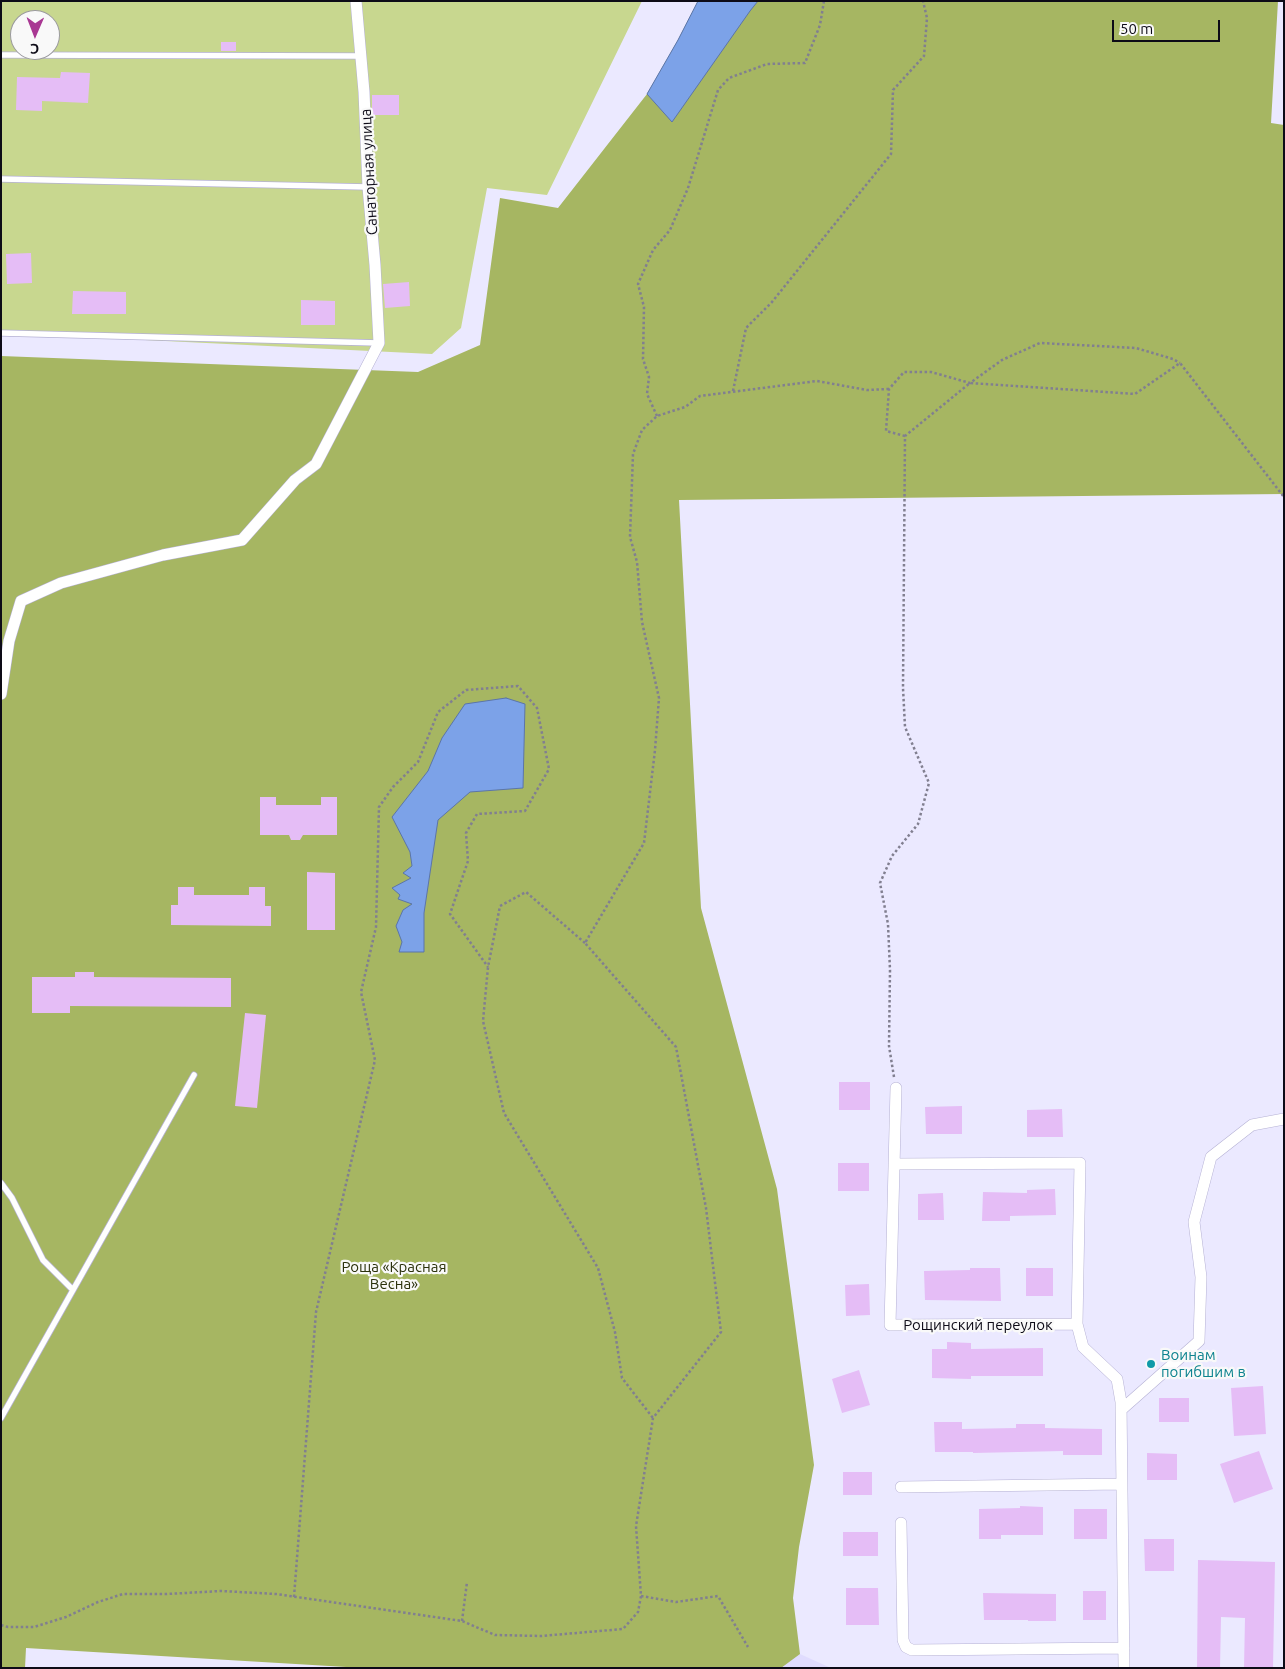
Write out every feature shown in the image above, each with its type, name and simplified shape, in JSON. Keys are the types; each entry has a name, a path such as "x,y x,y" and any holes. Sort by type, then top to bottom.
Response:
{"street":[{"name":"Санаторная улица","path":"356,1 364,92 368,187 375,264 379,343"},
{"path":"1,694 10,641 21,601 61,583 163,554 242,540 295,480 316,464 379,343"},
{"name":"Рощинский переулок","path":"896,1088 890,1325 1077,1324"},
{"path":"1121,1410 1199,1341 1201,1277 1194,1222 1211,1157 1252,1125 1284,1119"},
{"path":"895,1164 1080,1162 1077,1324 1083,1347 1117,1379 1121,1410 1124,1668"},
{"path":"901,1487 1122,1484"},
{"path":"901,1523 903,1640 906,1647 912,1650 1124,1648"}],"lane":[{"path":"1,55 361,56"},
{"path":"1,179 368,187"},
{"path":"1,333 379,343"},
{"path":"1,1418 194,1075"},
{"path":"1,1182 12,1198 44,1260 74,1290"}],"path":[{"path":"657,416 647,394 649,377 643,359 644,307 638,284 653,250 670,230 688,188 718,90 729,78 767,64 805,63 820,25 824,1"},
{"path":"734,392 746,328 772,302 891,154 893,90 924,56 927,18 923,1"},
{"path":"905,436 970,383 1002,360 1040,342 1136,348 1173,359 1180,363 1284,497"},
{"path":"905,436 886,431 886,405 889,389 904,372 931,372 970,383 1135,394 1180,363"},
{"path":"585,943 644,843 660,698 642,622 636,562 630,537 633,454 642,430 657,416 686,407 700,396 817,381 867,390 889,389"},
{"path":"896,1088 889,1046 890,970 888,924 880,883 892,856 918,824 929,783 905,727 903,688 905,436"},
{"path":"294,1597 316,1312 375,1060 361,992 376,927 379,807 393,786 418,762 438,712 466,690 518,686 537,708 549,769 525,811 477,814 466,832 468,861 450,914 488,967"},
{"path":"1,1625 8,1627 34,1627 66,1617 98,1602 123,1594 221,1591 294,1597 462,1621 495,1635 541,1636 623,1629 638,1612 641,1596 636,1526 653,1418 721,1332 706,1208 676,1047 585,943 526,892 500,906 488,967 483,1021 504,1113 598,1268 614,1332 622,1378 653,1418"},
{"path":"462,1621 467,1582"},
{"path":"641,1596 676,1602 718,1596 748,1647"}],"shaded area":[{"path":"800,1654 831,1668 718,1668"}],"green space":[{"path":"1,1 642,1 547,195 487,188 461,328 432,354 1,333"},
{"name":"Роща «Красная Весна»","path":"698,1 1278,1 1271,123 1284,125 1284,494 679,500 701,908 777,1189 814,1465 799,1547 793,1598 800,1654 781,1668 363,1668 26,1648 25,1668 1,1668 1,356 418,372 480,345 500,198 558,208 647,94"}],"water":[{"path":"698,1 758,1 672,122 647,94"},
{"path":"506,698 525,704 523,788 470,792 438,820 424,913 424,952 399,952 402,942 396,926 403,910 412,904 398,899 400,895 392,888 411,878 403,873 412,866 410,852 392,817 428,771 442,738 465,704"}],"building":[{"path":"221,42 236,42 236,51 221,51"},
{"path":"61,72 90,73 88,103 42,101 42,111 16,110 17,77 60,78"},
{"path":"372,95 399,95 399,115 372,115"},
{"path":"31,253 32,283 7,284 6,254"},
{"path":"409,282 410,306 385,308 383,284"},
{"path":"73,291 126,292 126,314 72,314"},
{"path":"301,300 335,301 335,325 301,325"},
{"path":"260,797 276,797 276,805 321,805 321,797 337,797 337,835 303,835 300,840 291,840 289,835 260,835"},
{"path":"307,872 335,873 335,930 307,930"},
{"path":"178,887 194,887 194,895 249,895 249,887 265,887 265,906 271,906 271,926 171,925 171,905 178,905"},
{"path":"75,972 94,972 94,977 231,978 231,1007 70,1006 70,1013 32,1013 32,977 75,977"},
{"path":"245,1013 266,1015 257,1108 235,1106"},
{"path":"839,1082 870,1082 870,1110 839,1110"},
{"path":"962,1106 962,1134 926,1134 925,1107"},
{"path":"1062,1109 1063,1137 1027,1137 1027,1110"},
{"path":"838,1163 869,1163 869,1191 838,1191"},
{"path":"1055,1189 1056,1215 1010,1216 1010,1221 982,1221 983,1192 1027,1193 1027,1190"},
{"path":"943,1193 944,1220 918,1220 918,1194"},
{"path":"970,1268 1000,1268 1001,1301 925,1300 924,1271 970,1270"},
{"path":"1026,1268 1053,1268 1053,1296 1026,1296"},
{"path":"869,1284 870,1315 846,1316 845,1285"},
{"path":"947,1342 971,1343 971,1349 1043,1348 1043,1376 971,1376 971,1379 932,1378 932,1349 947,1349"},
{"path":"859,1370 870,1405 842,1413 832,1379"},
{"path":"1263,1386 1266,1434 1234,1436 1231,1388"},
{"path":"1159,1398 1189,1398 1189,1422 1159,1422"},
{"path":"934,1422 962,1422 962,1429 1016,1428 1016,1424 1045,1424 1045,1428 1102,1429 1102,1455 1063,1455 1063,1451 935,1452"},
{"path":"1259,1451 1273,1489 1234,1503 1220,1464"},
{"path":"1147,1453 1177,1454 1177,1480 1147,1480"},
{"path":"843,1472 872,1472 872,1495 843,1495"},
{"path":"1020,1506 1043,1507 1043,1535 1001,1535 1001,1539 979,1539 979,1509 1020,1508"},
{"path":"1074,1509 1107,1509 1107,1539 1074,1539"},
{"path":"843,1532 878,1532 878,1556 843,1556"},
{"path":"1144,1539 1174,1539 1174,1571 1145,1571"},
{"path":"1198,1560 1275,1562 1273,1668 1244,1668 1245,1618 1221,1617 1220,1668 1197,1668"},
{"path":"846,1588 878,1588 879,1625 846,1625"},
{"path":"1083,1591 1106,1591 1106,1620 1083,1620"},
{"path":"983,1593 1056,1594 1056,1621 984,1620"}],"place":[{"name":"Воинам погибшим в","path":"1151,1364"}]}
